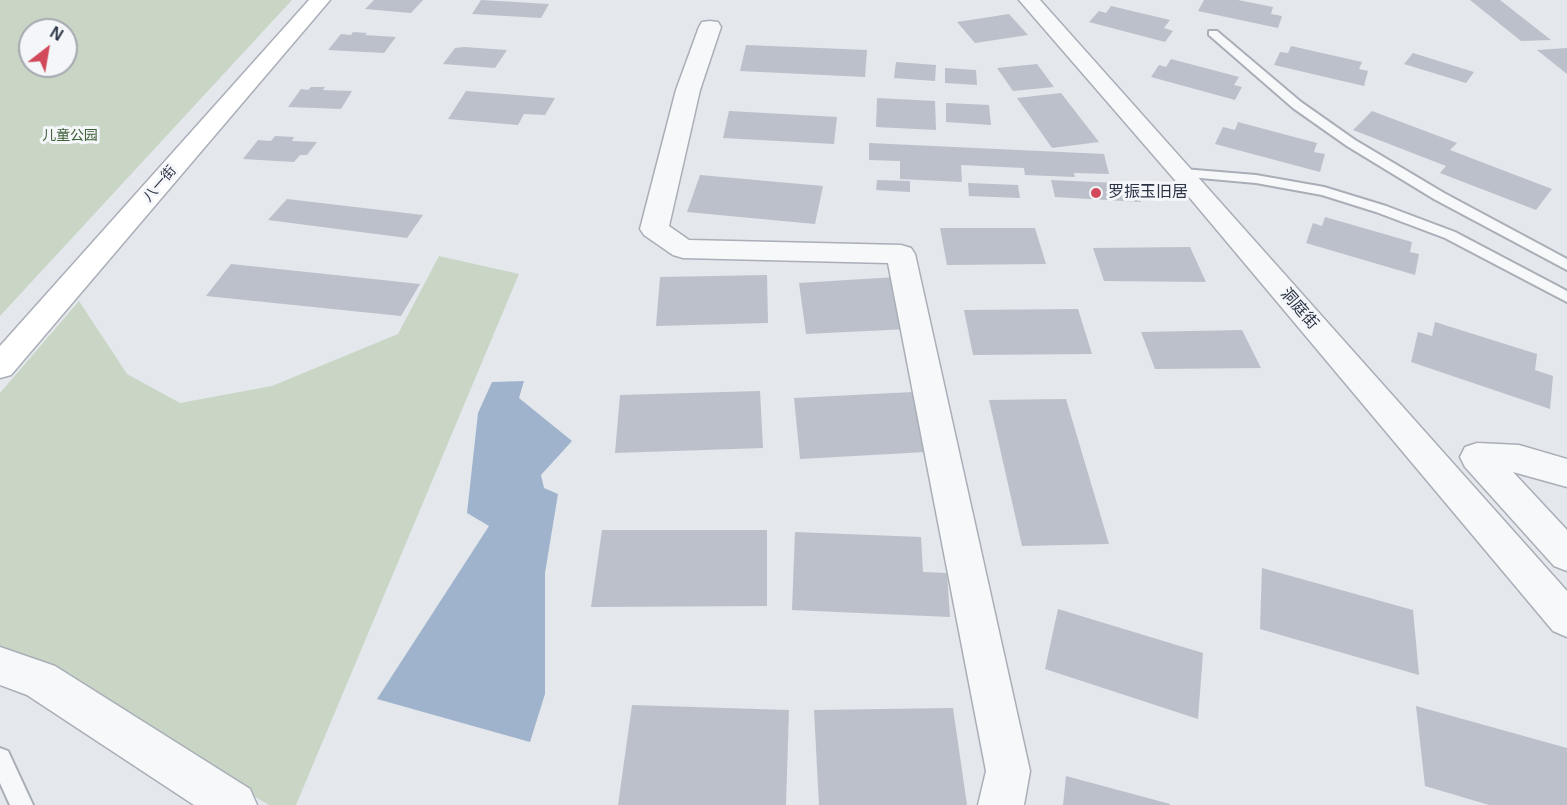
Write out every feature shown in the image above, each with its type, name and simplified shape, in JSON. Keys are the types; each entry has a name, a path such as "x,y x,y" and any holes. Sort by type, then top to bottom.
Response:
{"street":[{"name":"八一街","path":"0,368 320,0"},
{"name":"洞庭街","path":"1029,0 1183,173 1567,620"},
{"path":"710,27 688,90 654,229 683,249 901,254 1008,771 1001,805"},
{"path":"1567,473 1519,459 1477,457 1567,555"},
{"path":"0,666 40,680 234,805"}],"lane":[{"path":"1213,33 1297,105 1351,143 1439,196 1567,265"},
{"path":"1183,173 1290,185 1324,191 1372,206 1450,235 1567,297"},
{"path":"0,759 22,805"}],"green space":[{"name":"儿童公园","path":"0,0 292,0 0,316"},
{"path":"439,256 519,274 296,805 269,805 0,646 0,393 79,301 127,374 180,403 272,386 398,334"}],"water":[{"path":"524,381 519,398 572,441 541,475 544,488 558,494 545,573 545,694 530,742 377,699 489,526 467,513 478,413 492,382"}],"building":[{"path":"374,0 423,0 411,13 365,9"},
{"path":"481,0 549,4 541,18 472,14"},
{"path":"1204,0 1238,0 1273,7 1271,14 1282,16 1278,28 1198,11"},
{"path":"1470,0 1500,0 1551,40 1521,41"},
{"path":"1111,6 1170,20 1164,28 1173,31 1165,42 1089,22 1099,11 1106,13"},
{"path":"1009,14 1028,35 975,43 957,22"},
{"path":"353,32 396,37 384,53 328,50 341,34 351,35"},
{"path":"746,45 867,50 865,77 740,71"},
{"path":"1291,46 1362,62 1359,69 1368,71 1364,86 1274,65 1280,52 1288,53"},
{"path":"455,48 507,50 495,68 443,64"},
{"path":"1567,48 1567,74 1537,50"},
{"path":"1413,53 1474,72 1466,83 1404,64"},
{"path":"1171,59 1239,77 1234,85 1242,87 1235,100 1151,77 1159,65 1166,67"},
{"path":"896,62 936,65 935,81 894,78"},
{"path":"1037,64 1054,87 1013,91 997,68"},
{"path":"945,68 976,70 977,85 945,83"},
{"path":"311,87 325,87 323,90 352,91 341,109 288,107 301,89 308,90"},
{"path":"466,91 555,98 545,115 524,114 518,125 448,119"},
{"path":"1061,93 1099,142 1052,148 1017,98"},
{"path":"877,98 935,101 936,130 876,127"},
{"path":"946,103 989,105 991,125 946,122"},
{"path":"729,111 837,117 834,144 723,138"},
{"path":"1372,111 1457,143 1450,150 1552,189 1536,210 1440,173 1446,166 1353,130"},
{"path":"1238,122 1317,143 1314,152 1325,154 1320,172 1215,144 1223,127 1235,130"},
{"path":"275,136 294,137 292,141 317,142 307,155 300,155 294,162 243,159 258,140 271,141"},
{"path":"869,143 1104,154 1109,174 1074,173 1075,177 1025,175 1024,168 961,165 962,182 900,179 900,161 869,160"},
{"path":"700,175 823,186 815,224 687,212"},
{"path":"877,180 910,181 910,192 876,190"},
{"name":"罗振玉旧居","path":"1051,180 1116,183 1118,188 1136,189 1141,202 1055,197"},
{"path":"968,183 1018,185 1020,198 969,196"},
{"path":"287,199 423,215 407,238 268,220"},
{"path":"1325,217 1412,242 1410,252 1419,254 1415,275 1306,243 1313,223 1322,226"},
{"path":"940,228 1035,228 1046,264 947,265"},
{"path":"1190,247 1206,282 1104,281 1093,248"},
{"path":"231,264 420,284 401,316 206,296"},
{"path":"767,275 768,323 656,326 660,277"},
{"path":"896,277 908,329 806,334 799,283"},
{"path":"1078,309 1092,354 973,355 964,310"},
{"path":"1435,322 1537,354 1535,370 1553,376 1550,409 1411,362 1418,332 1432,336"},
{"path":"1242,330 1261,368 1155,369 1141,332"},
{"path":"760,391 763,448 615,453 620,395"},
{"path":"913,392 926,452 800,459 794,398"},
{"path":"1066,399 1109,544 1022,546 989,400"},
{"path":"602,530 767,530 767,606 591,607"},
{"path":"795,532 921,537 923,572 947,573 950,617 792,610"},
{"path":"1262,568 1413,610 1419,675 1260,629"},
{"path":"1058,609 1203,653 1198,719 1045,669"},
{"path":"632,705 789,710 786,805 618,805"},
{"path":"1416,706 1567,748 1567,805 1489,805 1425,786"},
{"path":"953,708 967,805 819,805 814,710"},
{"path":"1066,776 1170,804 1170,805 1063,805"}],"place":[{"name":"罗振玉旧居","path":"1096,193"}]}
